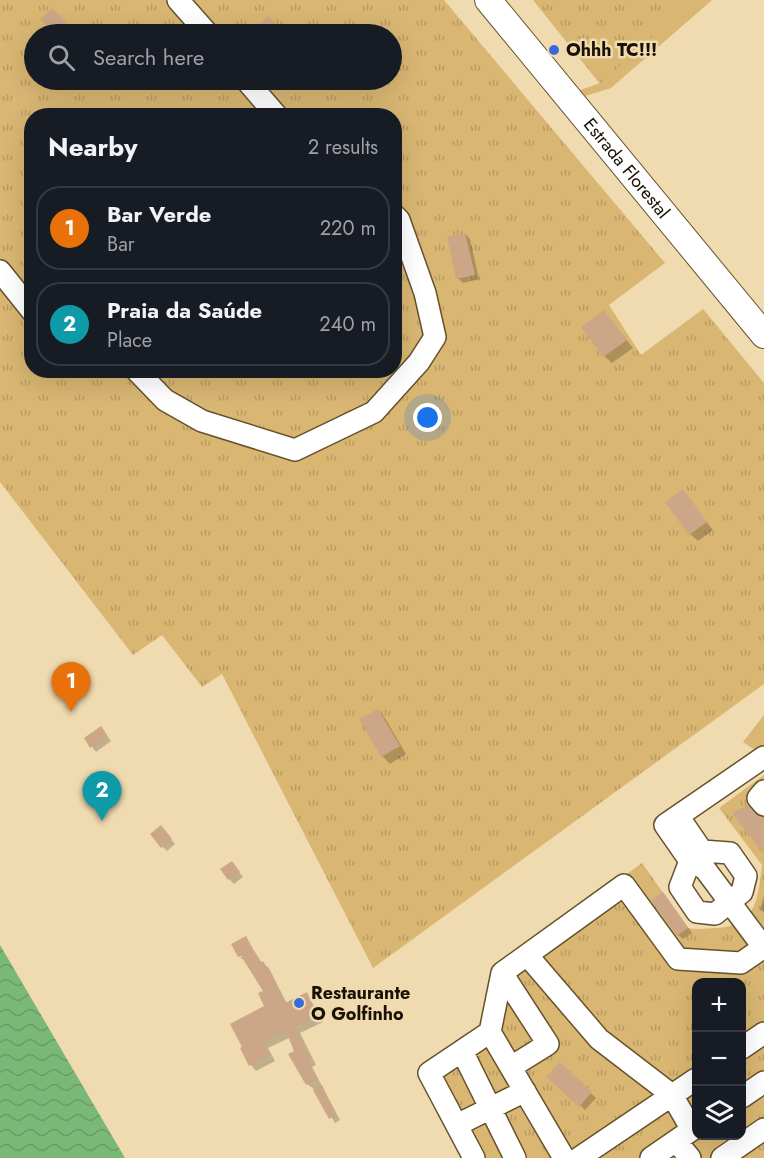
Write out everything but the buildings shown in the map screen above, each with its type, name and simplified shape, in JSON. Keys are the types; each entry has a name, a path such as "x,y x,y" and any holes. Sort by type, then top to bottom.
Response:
{"main road":[{"name":"Estrada Florestal","path":"488,0 764,335"}],"lane":[{"path":"178,0 199,24"},
{"path":"255,90 270,108"},
{"path":"144,378 165,400 202,421 295,450 374,412 419,362 435,337 422,284 402,228"},
{"path":"0,271 24,301"},
{"path":"564,1158 490,1032 502,973 624,885 678,959 741,963 764,947 729,903 672,820 764,757"},
{"path":"764,791 758,798 764,805"},
{"path":"730,853 746,876 742,892 715,914 697,912 680,887 699,861 730,853"},
{"path":"527,955 599,1039 672,1095 688,1133 690,1158"},
{"path":"502,973 548,1044 511,1067"},
{"path":"474,1158 429,1073 490,1032"},
{"path":"746,1045 764,1033"},
{"path":"462,1051 514,1158"},
{"path":"579,1158 692,1081"},
{"path":"746,1094 764,1082"},
{"path":"457,1125 525,1091"},
{"path":"730,1150 764,1129"},
{"path":"651,1158 688,1133"}],"green space":[{"path":"0,0 444,0 665,263 609,305 641,355 703,309 764,383 764,684 373,968 222,674 202,687 162,635 133,655 0,482"},
{"path":"533,0 693,0 600,84"},
{"path":"693,0 712,0 611,88 582,97 578,91 600,83"},
{"path":"764,715 764,745 755,750 743,742"},
{"path":"764,775 764,1158 467,1158 422,1073 481,1028 490,975 642,863 688,928 699,929 730,926 740,922 748,915 757,899 762,865 719,808"}],"water":[{"path":"0,945 125,1158 0,1158"}],"place":[{"name":"Ohhh TC!!!","path":"554,50"},
{"name":"Bar Verde","path":"71,712"},
{"name":"Praia da Saúde","path":"102,821"},
{"name":"Restaurante O Golfinho","path":"299,1003"}]}
